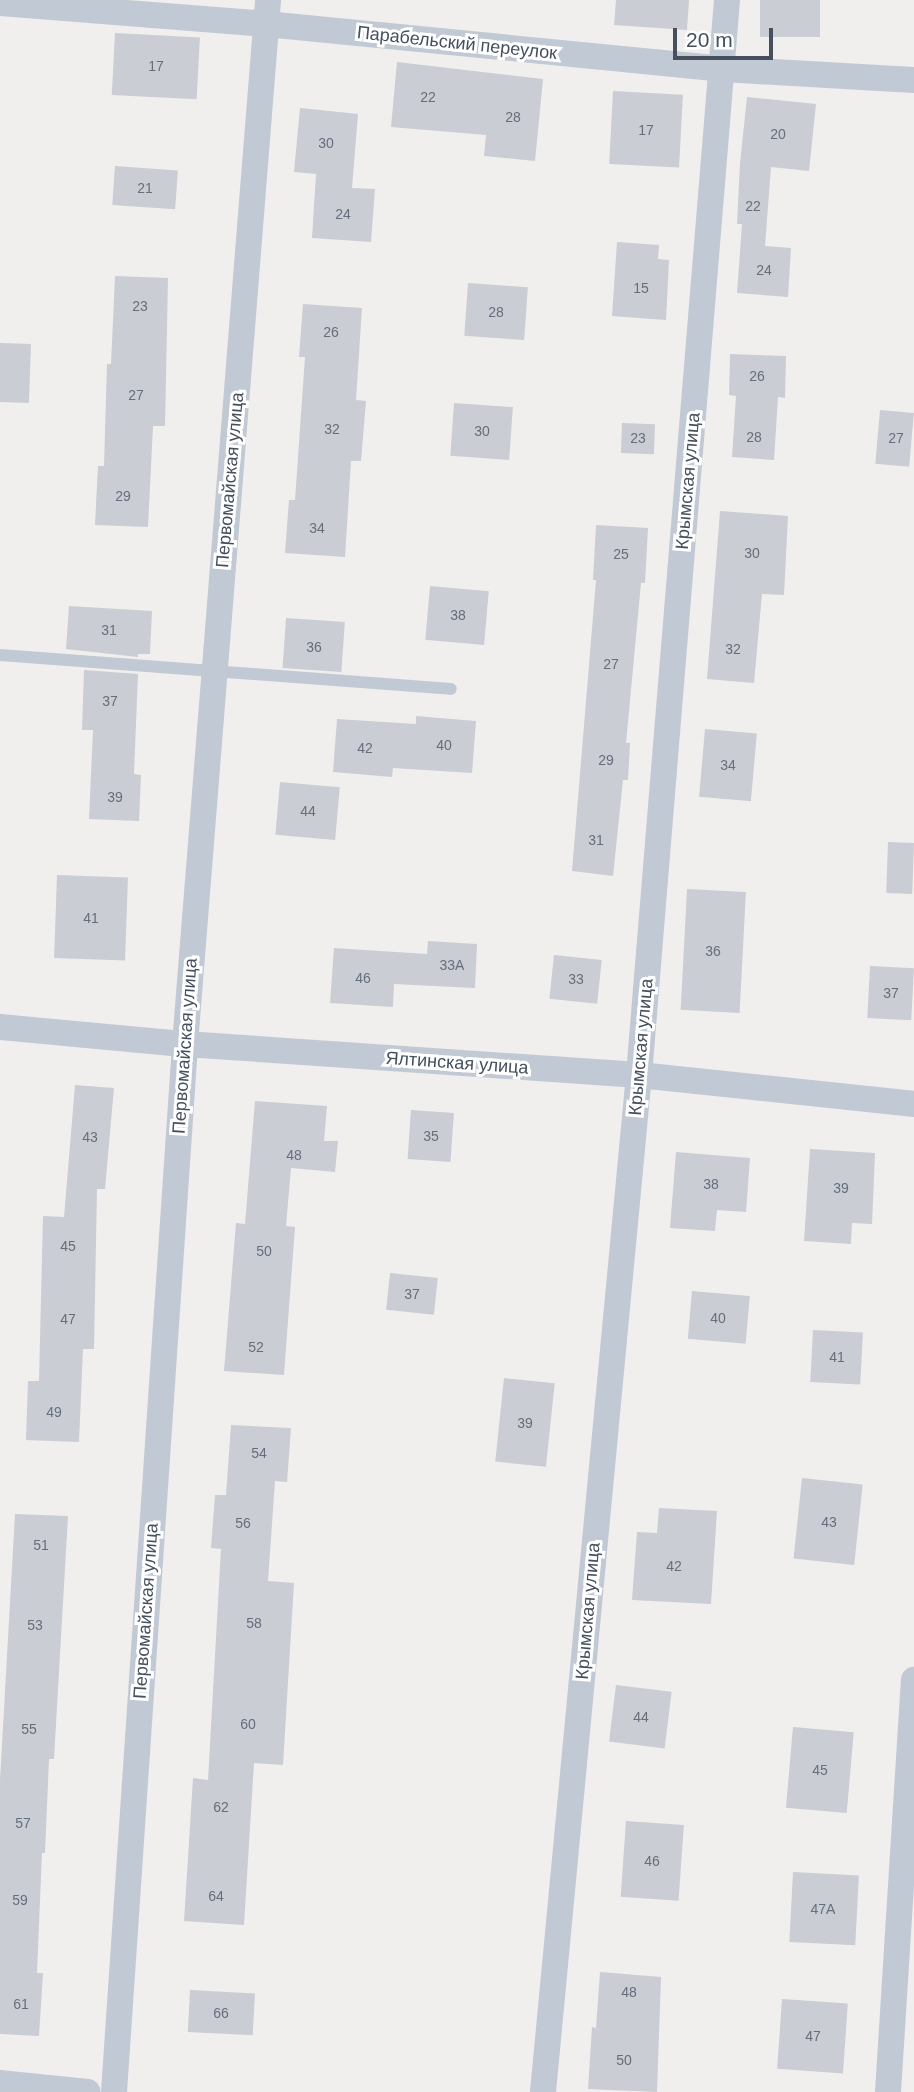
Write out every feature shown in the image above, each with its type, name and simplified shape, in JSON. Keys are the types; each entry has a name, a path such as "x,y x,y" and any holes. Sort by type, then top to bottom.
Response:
{"street":[{"name":"Крымская улица","path":"542,2092 639,1076 727,0"},
{"name":"Парабельский переулок","path":"0,4 267,12 722,69 914,80"},
{"name":"Первомайская улица","path":"114,2092 185,1044 267,12"},
{"name":"Ялтинская улица","path":"0,1027 185,1044 639,1076 914,1104"},
{"path":"888,2092 914,1680"},
{"path":"0,2084 88,2092"}],"lane":[{"path":"0,654 451,689"}],"building":[{"path":"616,0 689,0 687,30 614,25"},
{"path":"760,0 820,0 820,37 760,37"},
{"path":"115,33 200,37 197,99 112,95"},
{"path":"397,62 543,79 535,161 484,156 486,135 391,127"},
{"path":"613,91 683,95 679,168 609,164"},
{"path":"747,97 816,104 809,171 771,167 765,246 791,248 788,297 737,293 742,224 737,224 740,163"},
{"path":"300,108 358,114 352,188 375,189 371,242 312,238 316,174 294,172"},
{"path":"115,166 178,170 175,209 112,205"},
{"path":"617,242 659,245 658,259 669,260 666,320 612,316"},
{"path":"115,276 168,278 165,426 153,426 148,527 95,525 98,466 104,466 107,364 111,364"},
{"path":"468,283 528,287 524,340 464,336"},
{"path":"303,304 362,308 356,400 366,401 361,461 351,461 345,557 285,553 289,500 295,500 305,357 299,357"},
{"path":"0,343 31,344 29,403 0,402"},
{"path":"730,354 786,356 785,398 778,397 774,460 732,457 736,396 729,395"},
{"path":"454,403 513,407 509,460 450,456"},
{"path":"880,410 914,413 909,467 875,464"},
{"path":"622,423 655,424 654,454 621,453"},
{"path":"720,511 788,516 784,595 762,594 754,683 707,679"},
{"path":"596,525 648,528 645,583 641,583 626,743 630,743 628,780 623,780 613,876 572,871 596,580 593,580"},
{"path":"430,586 489,591 484,645 425,640"},
{"path":"69,606 152,611 150,654 138,654 138,657 66,649"},
{"path":"286,618 345,622 341,672 283,668"},
{"path":"84,670 138,674 134,774 141,775 139,821 89,819 93,730 82,730"},
{"path":"416,716 476,721 472,773 393,768 392,777 333,772 337,719 416,724"},
{"path":"705,729 757,734 751,801 699,797"},
{"path":"280,782 340,787 335,840 275,835"},
{"path":"888,842 914,843 912,894 886,893"},
{"path":"57,875 128,877 125,960 54,958"},
{"path":"687,889 746,892 740,1013 681,1010"},
{"path":"428,941 477,944 475,988 394,984 393,1007 330,1003 334,948 427,954"},
{"path":"554,955 602,960 597,1004 549,999"},
{"path":"870,966 914,968 911,1020 867,1018"},
{"path":"75,1085 114,1088 105,1189 97,1189 94,1349 83,1349 79,1442 26,1440 28,1381 39,1381 43,1216 64,1217"},
{"path":"255,1101 327,1106 324,1141 338,1141 335,1172 291,1168 286,1226 295,1227 284,1375 224,1371 236,1223 245,1224"},
{"path":"411,1110 454,1113 450,1162 408,1159"},
{"path":"810,1149 875,1153 872,1224 852,1223 851,1244 804,1241"},
{"path":"676,1152 750,1158 746,1212 717,1210 715,1231 670,1228"},
{"path":"390,1273 438,1278 434,1315 386,1310"},
{"path":"692,1291 750,1296 746,1344 688,1339"},
{"path":"813,1330 863,1333 860,1385 810,1382"},
{"path":"504,1378 555,1383 546,1467 495,1462"},
{"path":"231,1425 291,1428 287,1482 275,1481 268,1581 294,1583 283,1765 254,1763 244,1925 184,1921 193,1778 208,1780 221,1549 211,1548 215,1495 226,1495"},
{"path":"802,1478 863,1484 854,1565 794,1559"},
{"path":"659,1508 717,1511 711,1604 632,1600 637,1532 657,1533"},
{"path":"15,1514 68,1516 54,1759 49,1759 45,1853 42,1853 37,1973 43,1973 39,2036 0,2034 0,1780"},
{"path":"616,1685 672,1692 665,1748 609,1742"},
{"path":"793,1727 854,1732 847,1813 786,1808"},
{"path":"626,1821 684,1825 679,1901 621,1897"},
{"path":"793,1872 859,1875 855,1945 789,1942"},
{"path":"600,1972 661,1977 657,2092 588,2089 592,2027 596,2028"},
{"path":"190,1990 255,1993 253,2035 188,2032"},
{"path":"782,1999 848,2004 843,2073 777,2069"}]}
